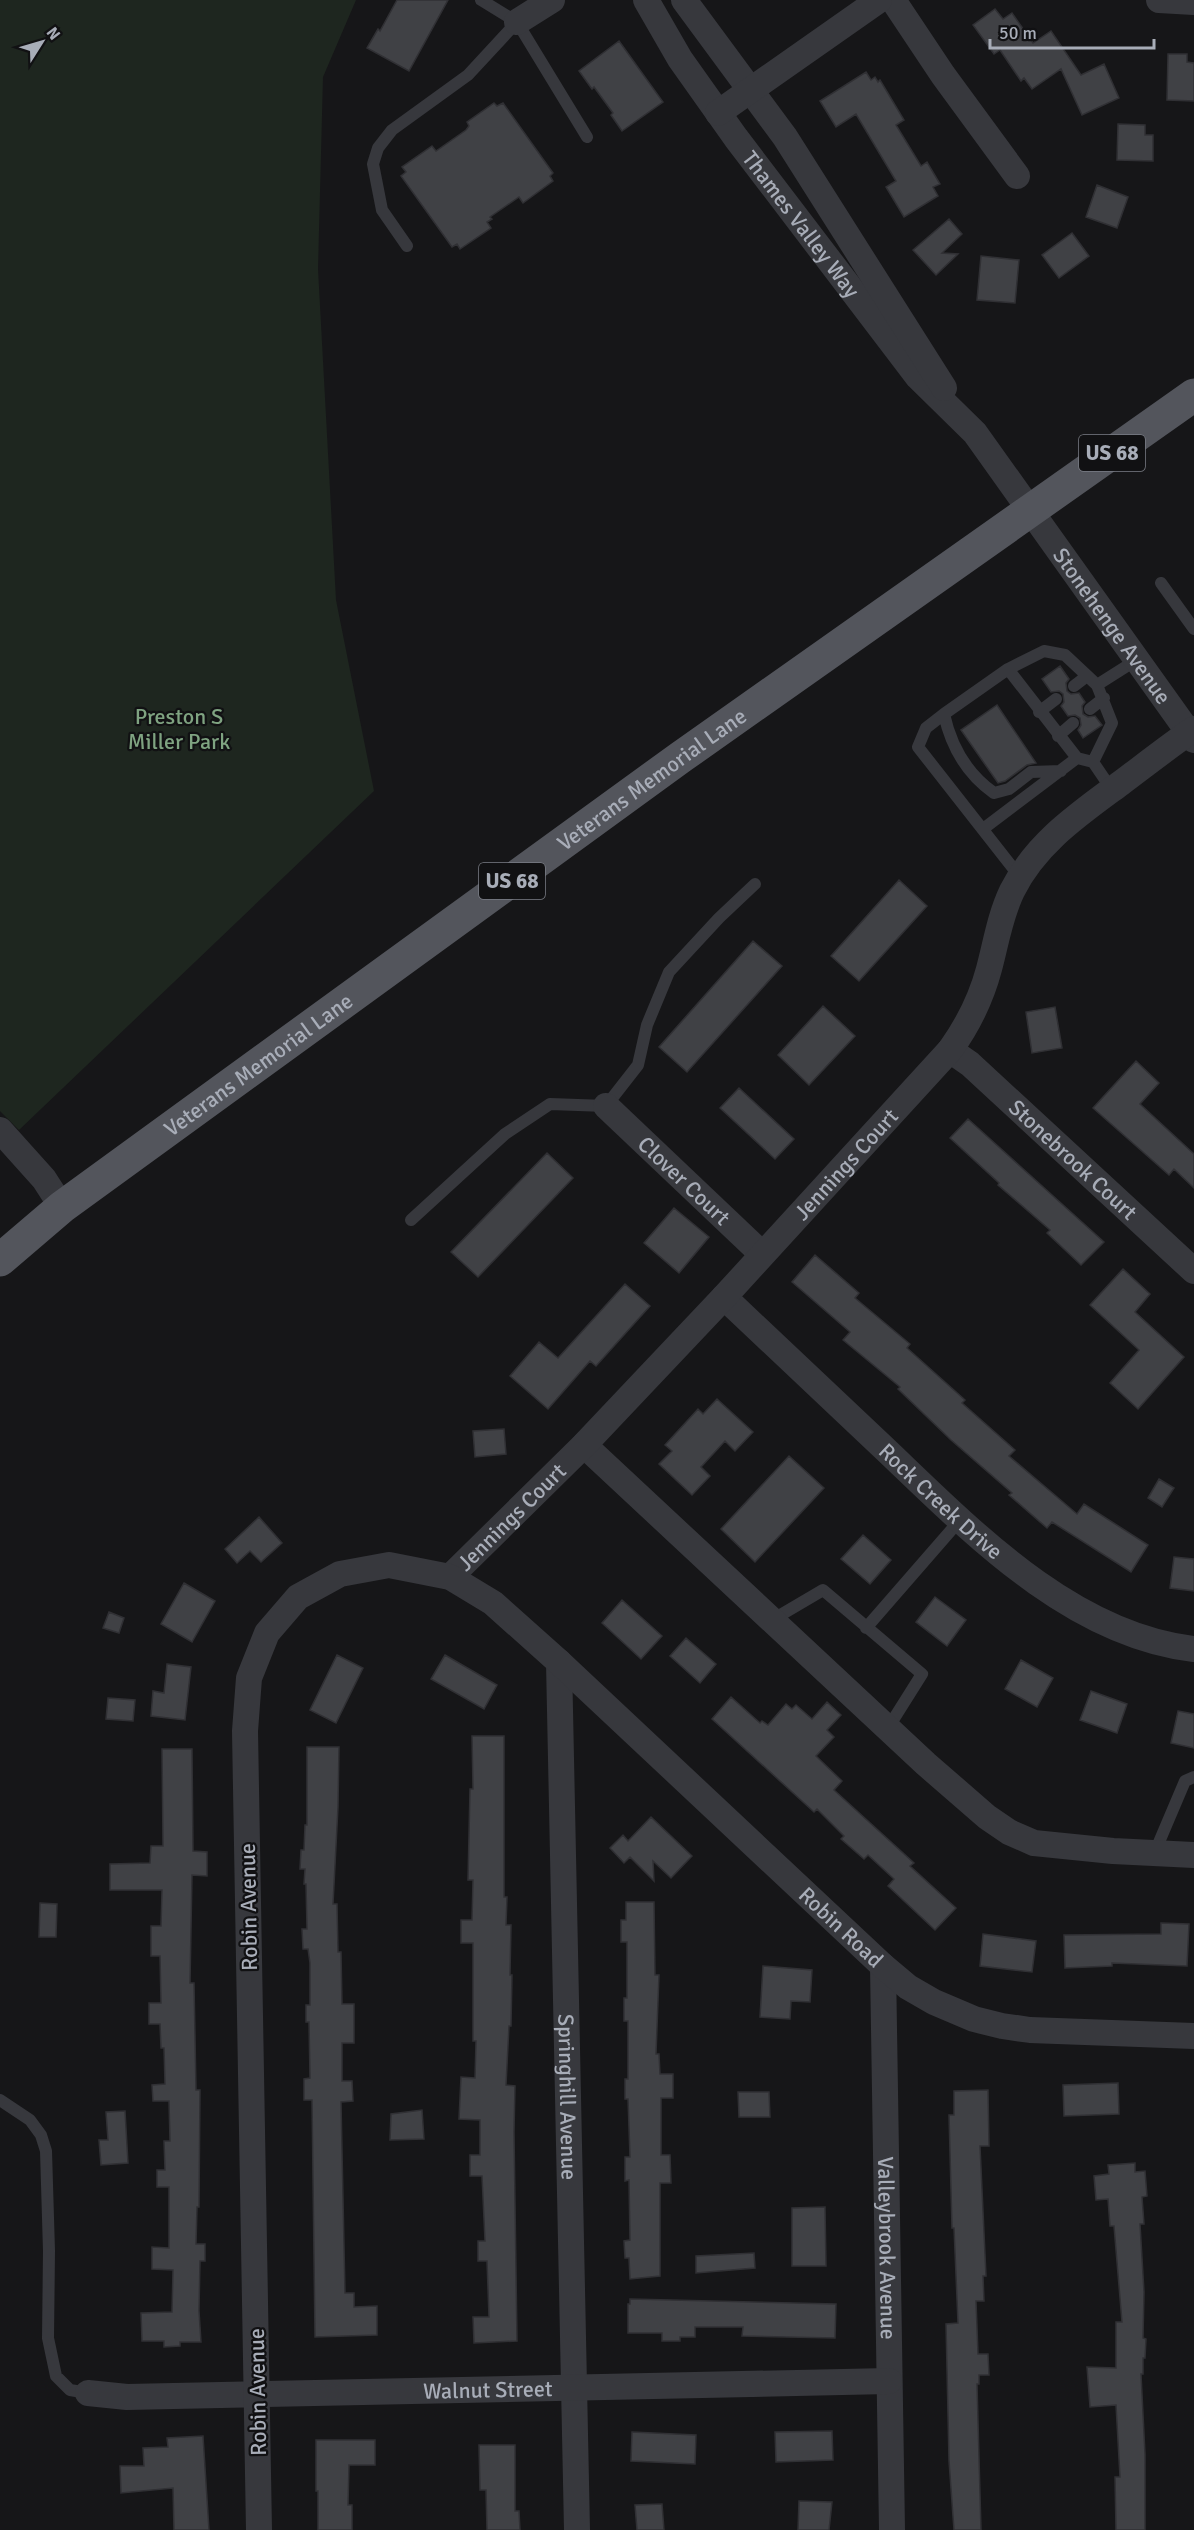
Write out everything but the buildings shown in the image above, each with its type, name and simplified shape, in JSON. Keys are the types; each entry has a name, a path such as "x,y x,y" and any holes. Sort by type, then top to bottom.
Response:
{"main road":[{"name":"Veterans Memorial Lane","path":"0,1260 62,1207 681,757 1194,395"}],"street":[{"path":"517,22 552,0"},
{"name":"Thames Valley Way","path":"646,0 680,59 718,112 912,369 949,410 975,433"},
{"name":"Thames Valley Way","path":"684,0 785,137 975,433 1030,511"},
{"path":"718,112 752,91 879,0"},
{"path":"893,0 943,75 1017,176"},
{"path":"1159,0 1194,2"},
{"name":"Stonehenge Avenue","path":"1030,511 1192,734"},
{"name":"Jennings Court","path":"450,1577 584,1445 724,1297 950,1050 973,1015 982,993 1002,918 1020,877 1045,843 1112,790 1192,734"},
{"name":"Stonebrook Court","path":"950,1050 970,1064 1194,1271"},
{"name":"Clover Court","path":"606,1106 762,1254"},
{"path":"0,1130 44,1179 62,1207"},
{"name":"Rock Creek Drive","path":"724,1297 960,1520 1049,1592 1127,1632 1194,1649"},
{"path":"584,1445 888,1728 966,1799 1009,1832 1034,1843 1154,1854 1194,1855"},
{"name":"Robin Avenue","path":"259,2530 245,1731 249,1678 267,1633 298,1597 340,1574 389,1565 450,1577 493,1603 559,1662"},
{"name":"Robin Road","path":"559,1662 908,1987 934,2002 974,2019 1002,2026 1030,2030 1194,2036"},
{"name":"Springhill Avenue","path":"559,1662 577,2530"},
{"name":"Valleybrook Avenue","path":"883,1966 892,2530"},
{"name":"Walnut Street","path":"88,2393 127,2397 889,2380"}],"lane":[{"path":"481,0 517,22 587,137"},
{"path":"407,246 382,210 373,164 378,148 392,130 474,69 517,22"},
{"path":"1161,583 1194,629"},
{"path":"1020,877 918,747 926,728 1008,669 1044,651 1065,655 1097,685 1112,723 1094,762"},
{"path":"1097,685 1138,659"},
{"path":"1008,669 1058,736 1077,758 1094,762 1112,790"},
{"path":"1074,686 1087,676"},
{"path":"1090,709 1104,698"},
{"path":"1039,712 1056,699"},
{"path":"944,714 949,736 965,765 983,785 994,793 1009,789 1031,772 1061,771"},
{"path":"1058,736 1073,723"},
{"path":"982,829 1077,758"},
{"path":"411,1220 505,1134 550,1104 606,1106 638,1065 647,1025 669,972 718,918 755,884"},
{"path":"866,1628 960,1520"},
{"path":"772,1620 823,1590 922,1674 888,1728"},
{"path":"1154,1854 1185,1781 1194,1777"},
{"path":"0,2100 30,2120 41,2135 46,2151 49,2251 48,2338 56,2376 70,2390 88,2393"}],"green space":[{"name":"Preston S Miller Park","path":"0,0 356,0 323,77 318,269 336,600 374,791 19,1130 0,1111"}]}
